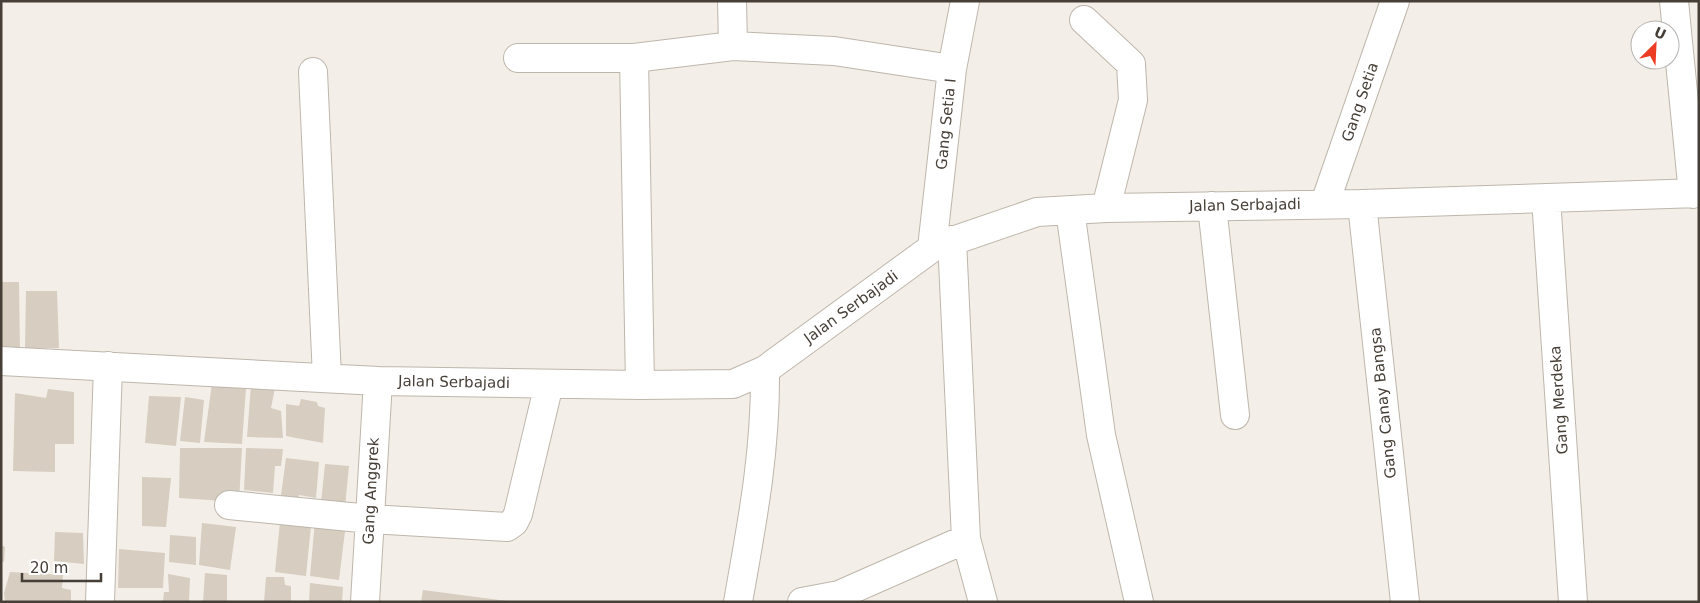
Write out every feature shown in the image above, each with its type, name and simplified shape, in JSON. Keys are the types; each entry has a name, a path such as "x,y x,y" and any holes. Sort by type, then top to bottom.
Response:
{"street":[{"path":"732,1 733,46"},
{"name":"Gang Setia I","path":"965,1 952,69 942,244 966,539 983,602"},
{"name":"Gang Setia","path":"1325,203 1395,1"},
{"path":"1674,1 1696,193"},
{"path":"1084,20 1132,64 1133,100 1106,208"},
{"path":"518,58 634,58 733,46 834,51 952,69"},
{"path":"634,58 640,385"},
{"path":"313,72 327,377"},
{"name":"Jalan Serbajadi","path":"1,361 378,381 640,385 733,384 765,370 942,244 1038,212 1106,208 1325,203 1362,204 1696,193"},
{"name":"Gang Merdeka","path":"1546,198 1573,602"},
{"name":"Gang Canay Bangsa","path":"1362,204 1405,602"},
{"path":"1212,206 1235,415"},
{"path":"1070,210 1101,435 1140,602"},
{"path":"100,602 108,366"},
{"path":"738,602 759,489 765,412 765,370"},
{"name":"Gang Anggrek","path":"364,602 378,381"},
{"path":"230,505 370,519 507,527 514,522 518,514 549,384"},
{"path":"802,602 839,595 966,539"}],"building":[{"path":"1,282 19,282 20,353 1,352"},
{"path":"26,291 57,291 59,348 25,348"},
{"path":"212,383 246,388 242,444 204,442"},
{"path":"251,385 275,388 271,408 281,411 283,438 247,437"},
{"path":"48,389 74,392 74,444 55,444 55,472 13,471 15,393 46,398"},
{"path":"149,396 181,397 176,446 145,443"},
{"path":"185,397 204,400 200,443 180,441"},
{"path":"301,399 317,402 318,406 325,408 323,443 286,436 286,404 299,406"},
{"path":"180,448 242,448 239,502 179,498"},
{"path":"246,448 283,449 281,466 275,466 273,493 244,490"},
{"path":"286,458 319,462 316,498 299,495 298,504 280,503"},
{"path":"325,464 349,466 345,507 321,503"},
{"path":"142,477 171,478 166,527 142,526"},
{"path":"315,520 346,523 339,580 310,576"},
{"path":"280,522 311,526 306,576 275,572"},
{"path":"202,523 236,527 230,570 199,565"},
{"path":"55,532 83,533 84,564 54,561"},
{"path":"170,535 196,537 196,565 169,562"},
{"path":"1,545 5,547 4,562 1,562"},
{"path":"119,549 165,553 163,588 118,588"},
{"path":"10,572 63,575 62,588 71,590 71,602 5,602 4,593"},
{"path":"205,573 227,575 227,602 203,602"},
{"path":"168,574 190,578 189,602 163,602 164,592 169,592"},
{"path":"266,577 284,577 285,585 291,586 291,602 264,602"},
{"path":"310,583 343,587 342,602 309,602"},
{"path":"423,590 507,601 507,602 421,602"}]}
